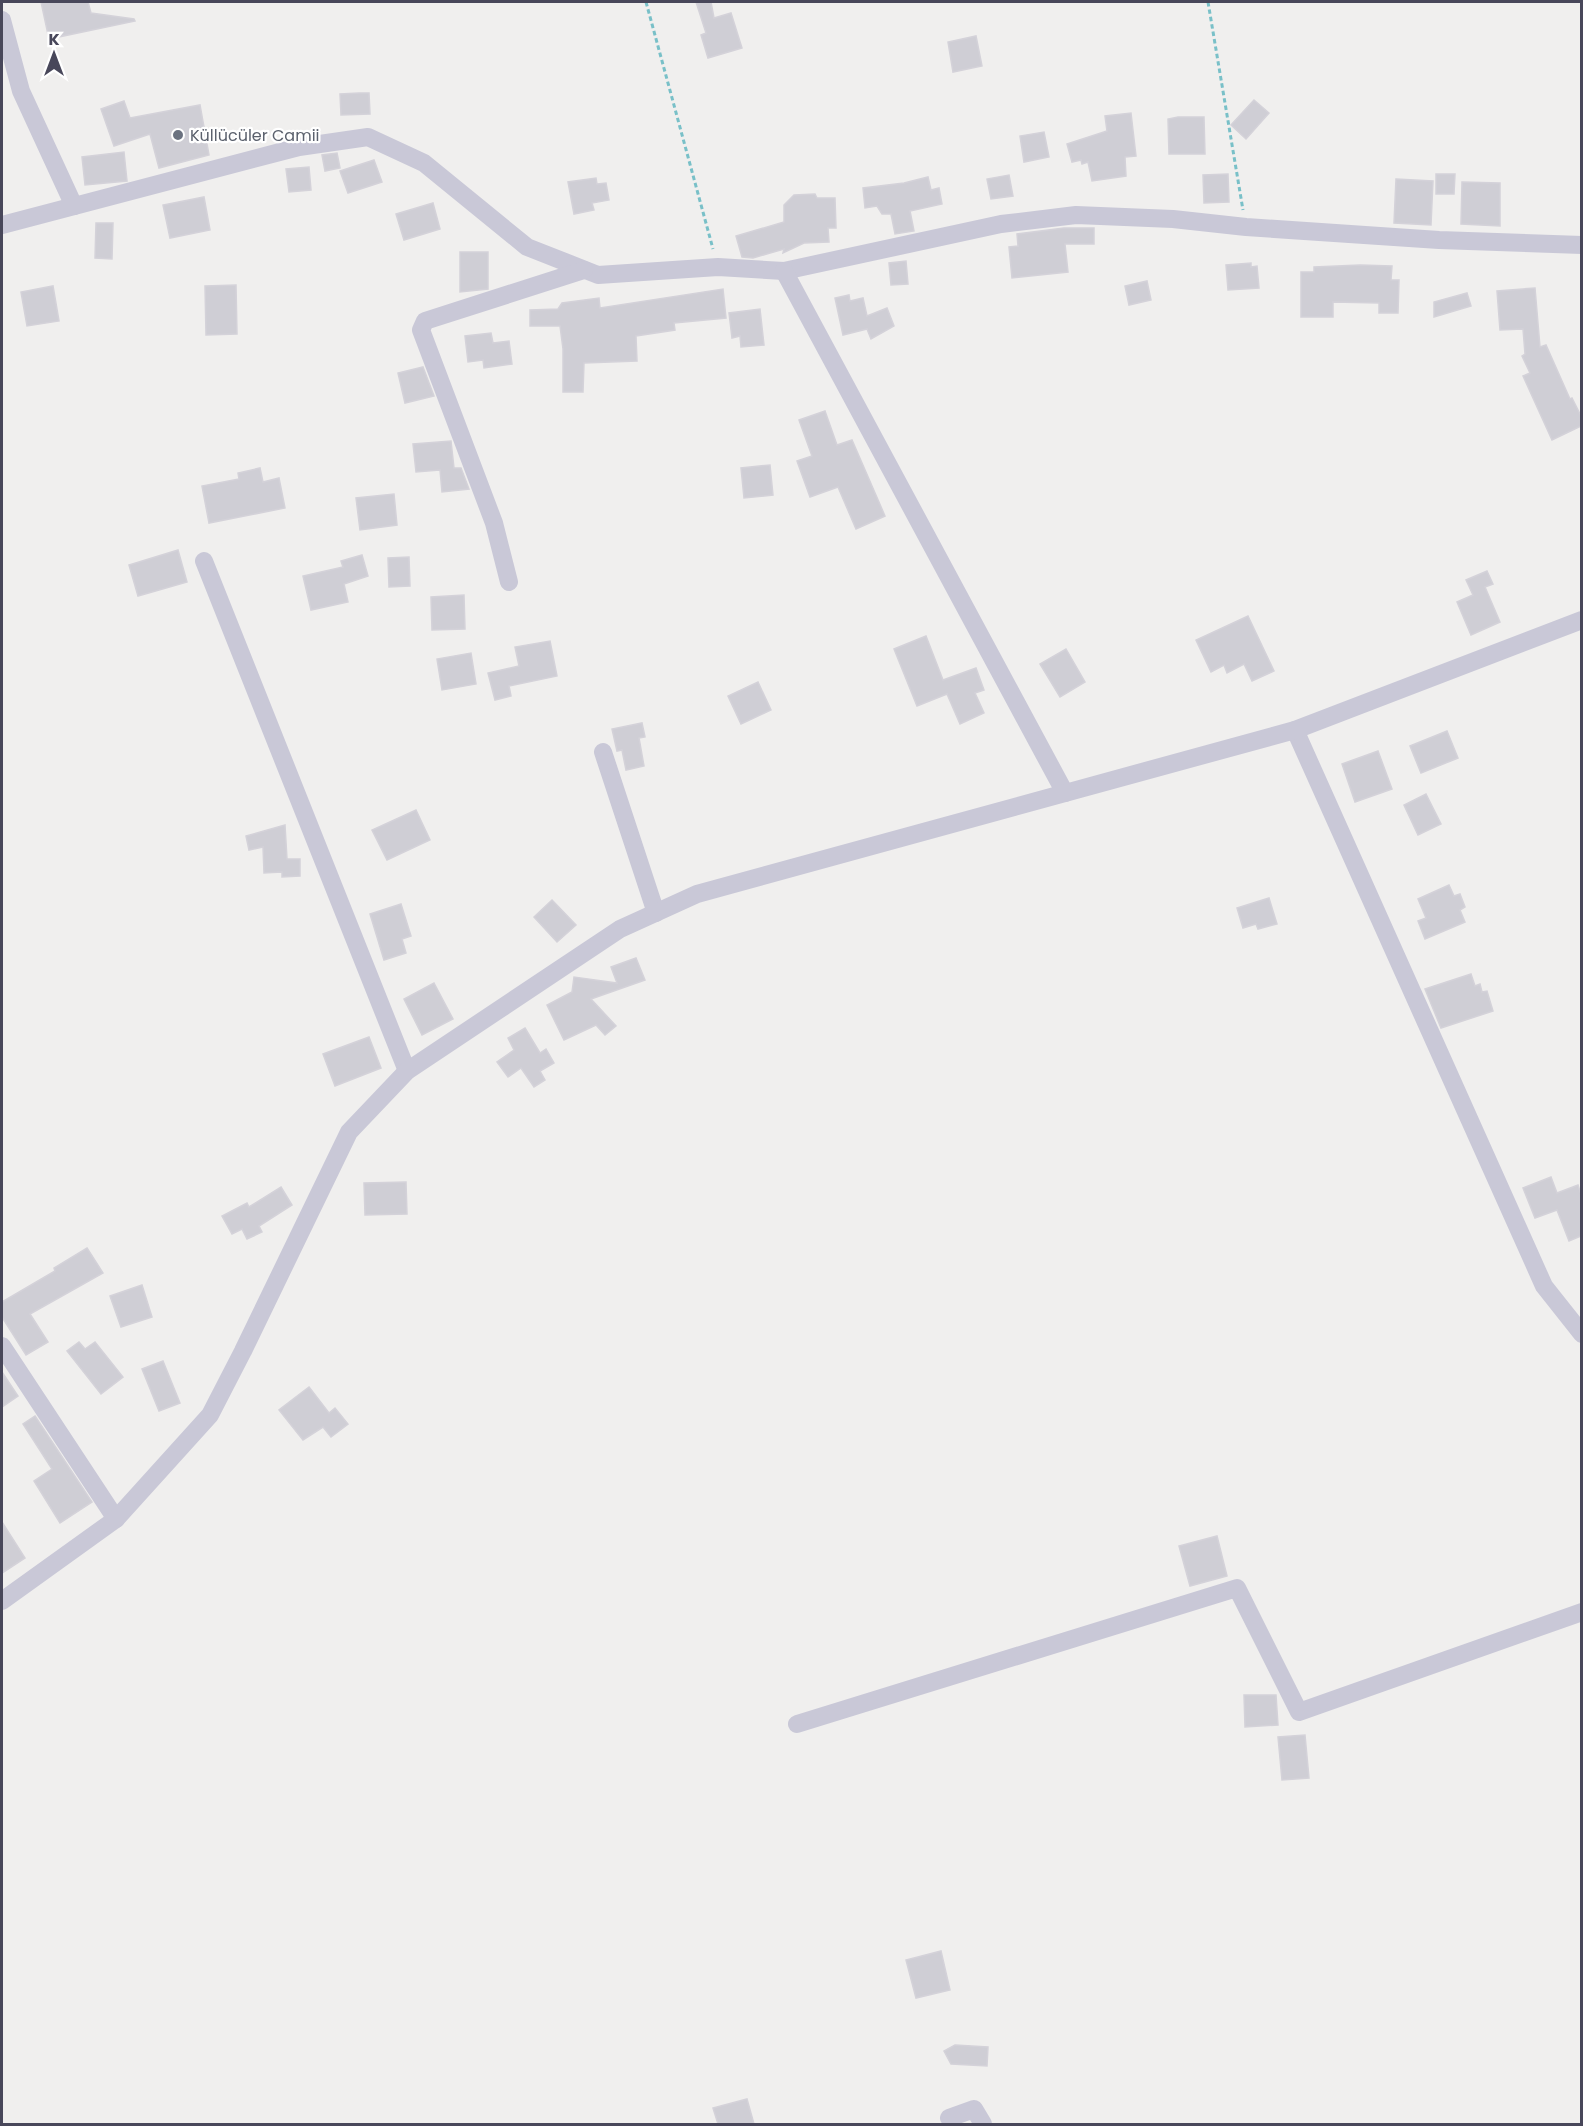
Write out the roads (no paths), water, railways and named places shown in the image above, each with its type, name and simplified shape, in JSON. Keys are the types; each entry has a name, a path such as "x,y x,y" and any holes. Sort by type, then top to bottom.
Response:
{"street":[{"path":"2,20 21,91 74,206"},
{"path":"2,225 299,147 368,137 424,163 527,248 598,275 718,267 784,271 1001,224 1076,215 1173,219 1246,227 1439,240 1581,245"},
{"path":"509,582 494,523 422,330 425,321 585,270"},
{"path":"784,271 1065,794"},
{"path":"204,561 407,1071"},
{"path":"2,1601 116,1519 210,1414 243,1352 349,1132 407,1071 620,929 697,894 1295,730 1581,621"},
{"path":"1295,730 1544,1286 1581,1334"},
{"path":"603,752 656,913"},
{"path":"2,1346 116,1519"},
{"path":"797,1724 1237,1588 1299,1712 1581,1612"},
{"path":"949,2118 974,2109 983,2124"}],"place":[{"name":"Küllücüler Camii","path":"178,135"}]}
